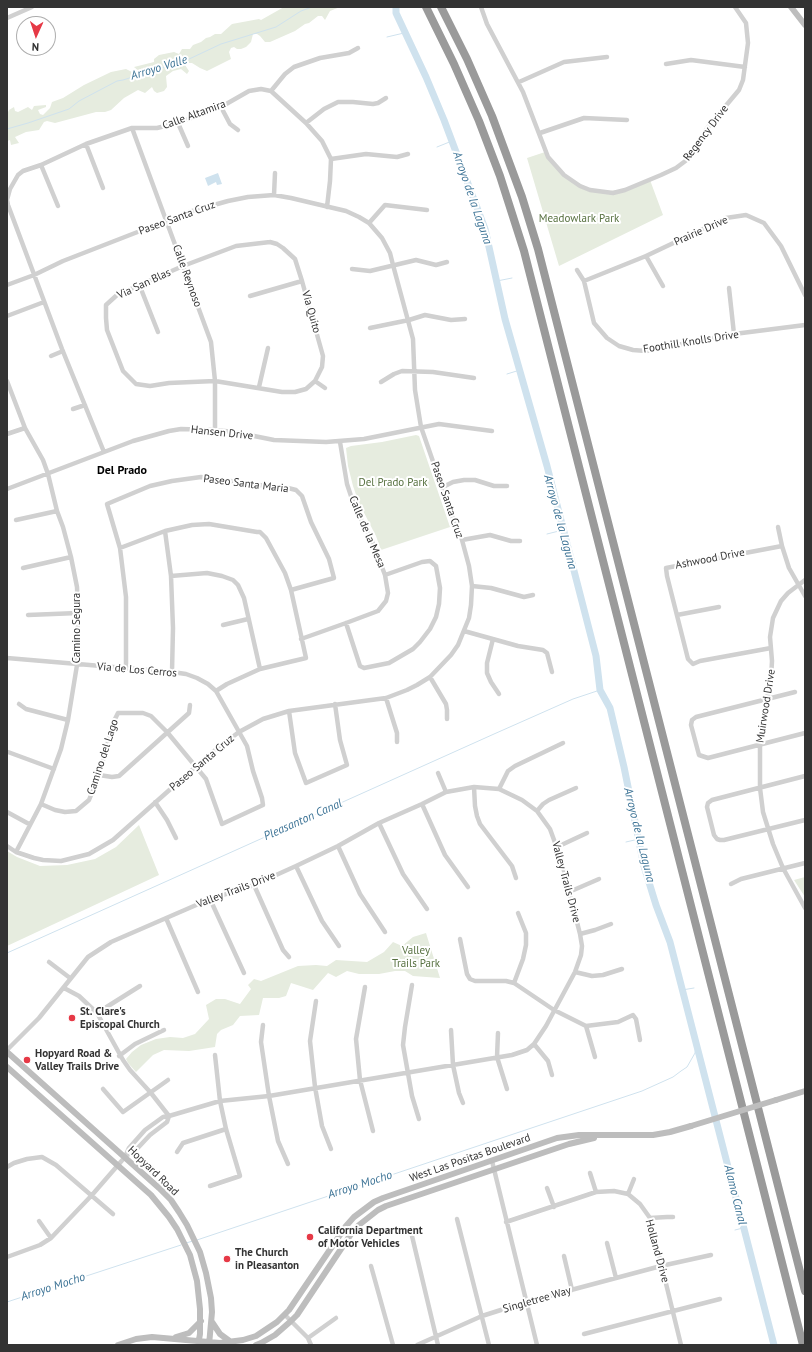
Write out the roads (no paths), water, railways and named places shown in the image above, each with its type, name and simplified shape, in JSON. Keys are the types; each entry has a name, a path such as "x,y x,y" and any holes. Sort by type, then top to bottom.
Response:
{"highway":[{"path":"426,7 454,64 479,121 500,176 524,251 802,1345"},
{"path":"440,7 467,59 492,116 520,191 538,249 805,1291"}],"main road":[{"path":"791,7 805,25"},
{"path":"796,7 805,19"},
{"name":"Hopyard Road","path":"7,1051 159,1188 170,1200 187,1225 200,1252 211,1298 212,1322 210,1343"},
{"name":"Hopyard Road","path":"7,1067 151,1195 165,1211 177,1229 190,1255 197,1281 200,1321 198,1343"},
{"name":"West Las Positas Boulevard","path":"118,1345 136,1339 152,1337 171,1338 198,1343 220,1343 243,1340 256,1336 285,1315 346,1226 354,1217 364,1209 383,1198 557,1138 568,1136 606,1136 670,1132 805,1091"},
{"name":"West Las Positas Boulevard","path":"256,1345 275,1335 291,1321 351,1234 367,1217 386,1206 494,1169 569,1144 606,1136"},
{"path":"171,1338 189,1333 200,1321"},
{"path":"212,1322 220,1334 231,1342"}],"street":[{"path":"7,18 32,7"},
{"name":"Regency Drive","path":"481,7 487,24 518,82 540,133 548,157 564,175 580,186 590,190 613,192 625,190 662,175 676,168 688,159 708,127 739,90 743,80 748,33 746,23 735,7"},
{"path":"327,207 331,159 322,141 306,123 271,91 285,74 294,67 320,58 349,53 358,48"},
{"path":"518,82 564,62 607,57"},
{"path":"666,64 691,60 745,67"},
{"name":"Calle Altamira","path":"104,452 63,351 8,205 8,189 18,175 23,171 41,165 86,144 132,128 157,128 178,123 221,107 255,89 271,91"},
{"path":"306,123 324,109 338,102 372,104 378,103 386,98"},
{"path":"221,107 230,124 238,130"},
{"path":"540,133 584,118 627,120"},
{"path":"178,123 188,146"},
{"name":"Calle Reynoso","path":"132,128 211,342 215,381 215,430"},
{"path":"86,144 103,188"},
{"path":"331,159 366,154 397,157 408,154"},
{"path":"41,165 58,206"},
{"path":"274,195 275,173"},
{"name":"Paseo Santa Cruz","path":"7,285 34,275 63,261 189,212 228,201 261,195 274,195 346,211 369,223 382,238 390,253 413,339 415,390 421,427 452,516 462,540 469,566 472,586 469,618 458,645 451,655 430,677 407,690 386,698 290,711 263,719 239,732 210,754 113,840 89,854 61,861 34,858 16,852 7,846"},
{"path":"369,223 385,205 427,210"},
{"name":"Prairie Drive","path":"584,282 646,256 726,218 746,215 764,223 781,246 805,295"},
{"name":"Via Quito","path":"183,266 236,246 270,242 283,248 295,259 324,356 322,367 315,381"},
{"path":"646,256 663,286"},
{"path":"352,269 370,271 416,260 436,265 447,262"},
{"name":"Via San Blas","path":"183,266 139,284 117,295 106,305 107,330 123,371 136,384 150,386 169,383 215,381"},
{"name":"Foothill Knolls Drive","path":"577,270 584,282 594,323 607,338 619,346 633,350 646,351 734,334 805,325"},
{"path":"250,296 302,281"},
{"path":"139,284 158,332"},
{"path":"729,288 734,334"},
{"path":"7,316 44,302"},
{"path":"370,328 425,315 451,320 466,319"},
{"path":"260,388 268,348"},
{"path":"52,356 63,351"},
{"path":"381,382 398,372 414,371 433,372 474,378"},
{"name":"Camino Segura","path":"7,381 25,428 43,460 48,474 57,511 71,557 77,588 78,613 77,665 68,720 61,749 41,804 16,852"},
{"path":"215,381 282,392 295,392 306,389 315,381 325,388"},
{"path":"73,409 85,405"},
{"name":"Hansen Drive","path":"7,490 104,452 169,430 215,430 234,432 274,440 340,442 388,435 439,424 492,431"},
{"path":"7,434 25,428"},
{"name":"Calle de la Mesa","path":"301,639 378,611 386,601 388,593 385,575 372,541 354,505 344,472 340,442"},
{"name":"Paseo Santa Maria","path":"120,548 107,504 150,486 172,480 201,477 288,488 296,490 302,496 311,522 330,559 334,578 291,590"},
{"path":"442,486 464,480 475,480 494,486 507,486"},
{"path":"16,520 57,511"},
{"path":"126,668 126,597 120,548 165,531 181,527 208,524 260,532 266,538 285,573 291,590 306,658 260,669 227,684 216,691"},
{"path":"778,527 789,568 805,596"},
{"path":"165,531 171,576 173,628 172,672"},
{"path":"462,540 490,535 511,541 520,541"},
{"name":"Ashwood Drive","path":"771,648 700,661 693,664 688,659 666,576 666,568 782,546"},
{"path":"23,568 71,557"},
{"path":"346,623 360,666 364,668 389,663 413,649 420,642 430,629 436,617 439,604 440,588 436,566 430,561 422,562 385,575"},
{"path":"171,576 207,573 233,580 238,585 244,598 260,669"},
{"name":"Muirwood Drive","path":"805,580 788,593 781,601 775,612 770,631 772,670 761,726 760,744 760,788 763,812 783,868 805,908"},
{"path":"472,586 491,588 524,598 533,595"},
{"path":"677,615 719,607"},
{"path":"28,615 78,613"},
{"path":"223,626 248,619"},
{"path":"464,631 518,646 543,650 547,653 552,672"},
{"path":"493,639 487,663 487,673 499,694"},
{"name":"Via de Los Cerros","path":"7,658 172,672 186,674 208,684 216,691 247,746 263,805 222,824 206,779 196,767"},
{"path":"430,677 446,704 447,719"},
{"path":"795,692 696,717 692,720 691,725 699,755 708,758 805,732"},
{"path":"386,698 397,733 396,742"},
{"path":"19,704 26,710 68,720"},
{"path":"290,711 295,753 306,783 347,765 340,740 335,704"},
{"path":"99,774 112,777 119,776 188,712 190,705"},
{"name":"Camino del Lago","path":"41,804 60,812 76,811 89,800 99,774 113,723 118,713 143,713 151,716 167,732 196,767"},
{"path":"499,789 508,771 515,766 563,743"},
{"path":"8,752 54,769"},
{"path":"438,773 446,792"},
{"path":"805,776 712,800 708,803 707,807 714,835 717,839 724,840 805,820"},
{"path":"474,787 475,806 480,824 512,866 516,878"},
{"name":"Valley Trails Drive","path":"7,1051 39,1018 88,957 111,942 210,899 254,885 338,846 379,823 446,792 474,787 499,789 522,800 537,811 550,829 557,847 582,946 581,956 575,972 546,1026 534,1044 520,1052 497,1057 269,1096 220,1101 169,1116"},
{"path":"537,811 549,800 576,788"},
{"path":"155,802 167,820 176,838"},
{"path":"422,804 446,855 468,887"},
{"path":"7,812 30,824"},
{"path":"379,823 403,874 427,909"},
{"path":"557,847 587,833"},
{"path":"338,846 360,894 386,932"},
{"path":"731,884 741,879 805,863"},
{"path":"296,866 322,921 340,946"},
{"path":"569,892 599,879"},
{"path":"254,885 283,950 289,957"},
{"path":"210,899 244,972"},
{"path":"514,983 523,959 526,945 526,933 518,913"},
{"path":"166,918 198,992"},
{"path":"580,934 610,924"},
{"path":"460,939 467,974 470,979 506,981 514,983 554,1010 586,1026 618,1022 633,1015 636,1019 640,1040"},
{"path":"49,962 70,978"},
{"path":"575,972 592,976 604,975 622,969"},
{"path":"412,985 404,1027 403,1045 407,1073 419,1119"},
{"path":"97,1013 140,986"},
{"path":"365,987 356,1039 360,1080 373,1131"},
{"path":"7,1257 40,1245 51,1238 92,1195 117,1165 125,1157 134,1152 150,1135 167,1122 169,1116 120,1056 97,1013 79,996 64,988"},
{"path":"316,1001 310,1041 315,1088 322,1126 331,1148"},
{"path":"263,1025 261,1042 269,1096 278,1141 288,1164"},
{"path":"586,1026 596,1057"},
{"path":"120,1056 135,1044 164,1030"},
{"path":"451,1030 453,1065 459,1093 463,1103"},
{"path":"498,1033 497,1057 507,1089"},
{"path":"534,1044 548,1062 552,1075"},
{"path":"210,1186 240,1176 226,1129 220,1101 215,1055"},
{"path":"103,1089 123,1112 168,1080"},
{"path":"177,1152 182,1143 226,1129"},
{"path":"7,1167 27,1159 42,1157 56,1165 113,1214"},
{"path":"492,1161 537,1345"},
{"path":"590,1173 596,1192"},
{"path":"506,1222 596,1192 614,1191 628,1194 634,1179"},
{"path":"547,1188 554,1207"},
{"name":"Holland Drive","path":"628,1194 640,1204 650,1218 681,1345"},
{"path":"650,1218 666,1216 673,1217"},
{"path":"457,1219 489,1345"},
{"path":"39,1221 51,1238"},
{"path":"412,1236 438,1345"},
{"path":"607,1243 616,1278"},
{"name":"Singletree Way","path":"417,1345 482,1316 526,1302 661,1266 711,1255"},
{"path":"564,1256 572,1290"},
{"path":"371,1266 393,1345"},
{"path":"584,1334 720,1299"},
{"path":"285,1315 308,1338 311,1345"},
{"path":"308,1338 336,1318"}],"water":[{"path":"218,173 222,184 217,185 216,182 208,186 205,178"}],"waterway":[{"name":"Arroyo Valle","path":"7,129 69,109 79,101 117,81 187,60 221,44 276,27 301,11 312,7"},
{"name":"Arroyo de la Laguna","path":"396,7 396,13 444,120 485,229 505,319 547,466 596,656 600,690 610,708 624,767 644,866 656,905 670,942 774,1345"},
{"path":"387,37 404,33"},
{"path":"437,147 452,141"},
{"path":"497,281 512,278"},
{"path":"507,374 520,370"},
{"path":"547,534 563,530"},
{"name":"Pleasanton Canal","path":"7,953 494,734 573,699 600,690"},
{"path":"626,842 639,839"},
{"path":"682,990 694,988"},
{"name":"Arroyo Mocho","path":"197,1240 642,1091 673,1077 687,1067 695,1053 696,1045"},
{"name":"Alamo Canal","path":"735,1230 743,1228"},
{"name":"Arroyo Mocho","path":"186,1243 193,1241"},
{"name":"Arroyo Mocho","path":"7,1302 181,1245"}],"place":[{"name":"St. Clare's Episcopal Church","path":"72,1018"},
{"name":"Hopyard Road & Valley Trails Drive","path":"27,1060"},
{"name":"California Department of Motor Vehicles","path":"310,1237"},
{"name":"The Church in Pleasanton","path":"227,1259"}],"district":[{"name":"Del Prado","path":"122,471"}],"park label":[{"name":"Meadowlark Park","path":"579,219"},
{"name":"Del Prado Park","path":"393,483"},
{"name":"Valley Trails Park","path":"416,957"}]}
